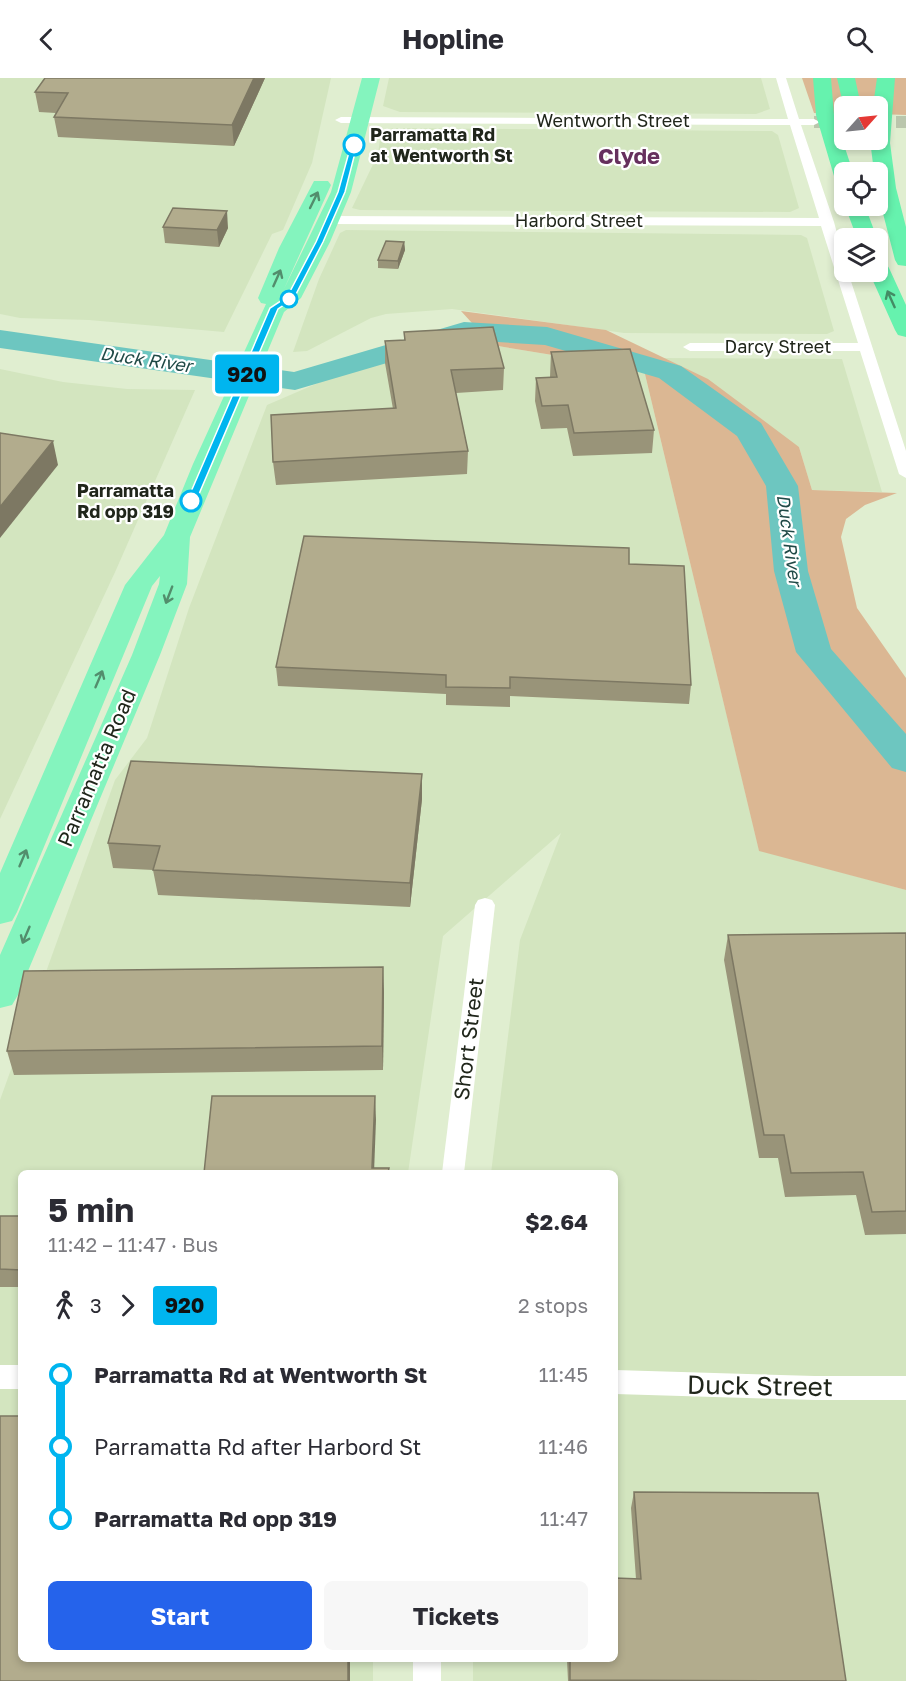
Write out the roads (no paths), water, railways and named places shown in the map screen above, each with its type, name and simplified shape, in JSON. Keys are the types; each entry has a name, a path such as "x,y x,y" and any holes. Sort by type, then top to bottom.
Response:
{"highway":[{"name":"Parramatta Road","path":"274,308 269,297 370,78"},
{"path":"822,78 825,115 840,162"},
{"path":"846,78 850,96"},
{"path":"885,78 881,134 887,198 892,221 906,260"},
{"name":"Parramatta Road","path":"0,912 140,585 177,537 274,308 290,298 341,192 351,121 345,98"},
{"path":"861,150 864,162"},
{"path":"880,216 888,242 906,276"},
{"path":"884,282 906,330"},
{"name":"Parramatta Road","path":"0,995 150,645 173,585 177,537"}],"street":[{"path":"781,78 906,474"},
{"name":"Wentworth Street","path":"351,121 814,122"},
{"name":"Harbord Street","path":"329,220 828,222"},
{"name":"Darcy Street","path":"690,347 866,347"},
{"name":"Short Street","path":"453,1170 485,905"},
{"path":"0,1377 18,1377"},
{"name":"Duck Street","path":"618,1382 815,1388 906,1388"},
{"path":"427,1662 427,1681"}],"waterway":[{"name":"Duck River","path":"0,339 295,381 464,331 547,336 670,372 750,430 782,486 791,571 814,652 906,759"}],"tunnel":[{"path":"814,122 834,122"},
{"path":"888,122 906,122"}],"place":[{"name":"Parramatta Rd at Wentworth St","path":"354,145"},
{"name":"Parramatta Rd opp 319","path":"191,501"}],"district":[{"name":"Clyde","path":"629,156"}]}
